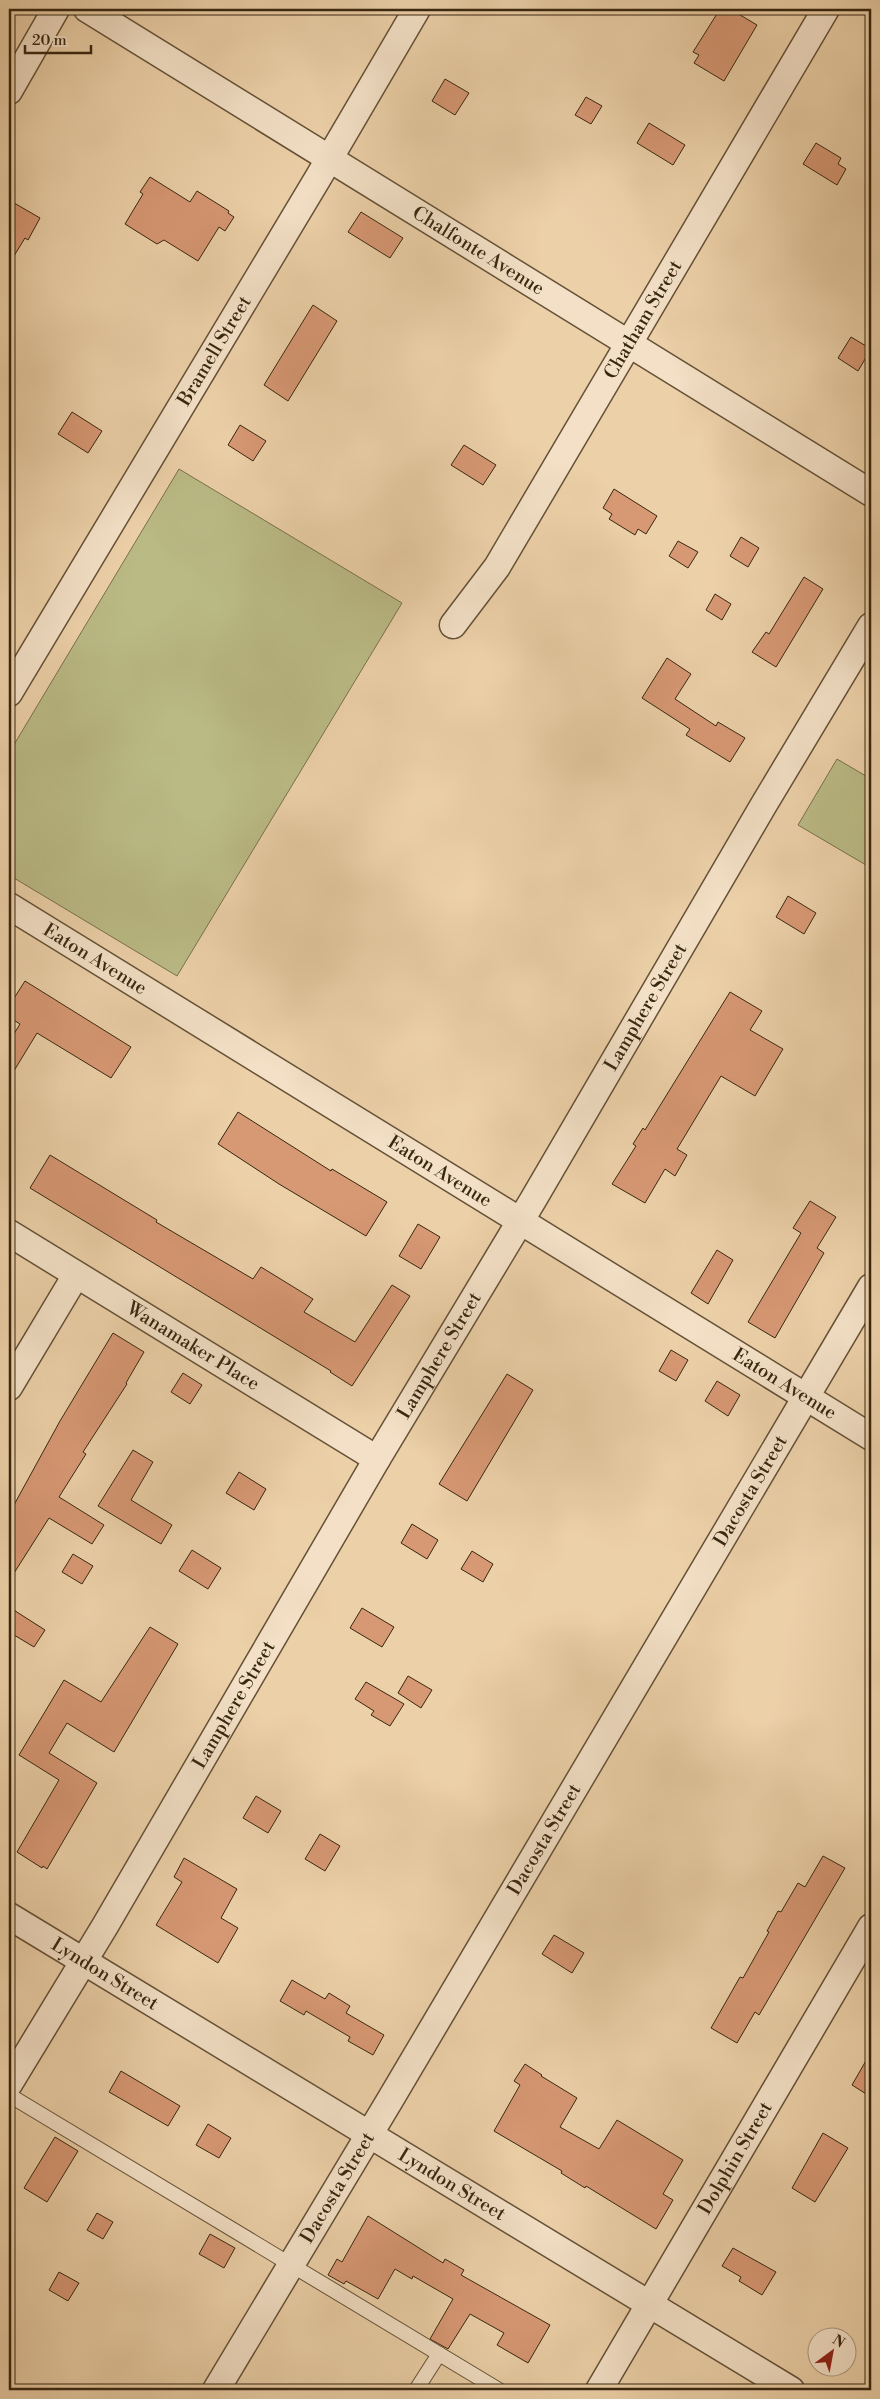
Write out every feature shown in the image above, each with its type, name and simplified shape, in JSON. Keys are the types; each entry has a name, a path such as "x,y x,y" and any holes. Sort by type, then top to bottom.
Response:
{"street":[{"path":"9,91 56,9"},
{"name":"Chalfonte Avenue","path":"87,9 871,493"},
{"name":"Bramell Street","path":"9,693 417,9"},
{"name":"Chatham Street","path":"453,625 497,567 826,9"},
{"name":"Lamphere Street","path":"9,2084 84,1961 377,1459 871,626"},
{"name":"Eaton Avenue","path":"9,906 871,1437"},
{"name":"Wanamaker Place","path":"9,1233 377,1459"},
{"path":"9,1387 76,1275"},
{"name":"Dacosta Street","path":"216,2390 370,2134 871,1287"},
{"name":"Lyndon Street","path":"9,1916 791,2390"},
{"name":"Dolphin Street","path":"599,2390 871,1927"}],"lane":[{"path":"9,2095 500,2390"},
{"path":"416,2390 439,2354"}],"green space":[{"path":"179,469 402,603 177,976 9,875 9,753"},
{"path":"837,759 871,779 871,868 798,825"}],"building":[{"path":"720,9 730,9 757,25 724,81 694,63 699,55 693,52"},
{"path":"445,79 469,93 455,115 432,101"},
{"path":"586,97 602,106 591,124 575,115"},
{"path":"649,123 685,145 673,165 637,143"},
{"path":"816,143 841,158 838,164 846,169 837,185 803,164"},
{"path":"150,177 190,202 197,191 229,211 228,213 234,217 225,231 219,227 198,261 164,240 157,244 125,224 143,194 140,192"},
{"path":"9,200 40,218 28,240 25,238 9,264"},
{"path":"361,212 403,238 390,258 348,232"},
{"path":"313,305 337,321 288,401 264,385"},
{"path":"851,337 871,349 858,371 838,358"},
{"path":"72,412 102,431 88,453 58,434"},
{"path":"240,425 266,441 253,461 228,445"},
{"path":"464,445 496,465 483,485 451,465"},
{"path":"614,489 657,516 646,534 638,529 635,535 609,519 612,514 603,508"},
{"path":"741,537 759,548 748,567 730,556"},
{"path":"678,541 698,552 688,568 669,556"},
{"path":"804,577 823,589 776,667 752,652 766,632 769,634"},
{"path":"715,594 731,604 722,620 706,610"},
{"path":"667,658 691,674 675,699 716,726 718,722 745,738 730,762 686,735 690,729 642,698"},
{"path":"788,896 816,913 804,934 776,917"},
{"path":"25,981 131,1047 111,1078 37,1033 9,1079 9,1042 20,1024 9,1017 9,1006"},
{"path":"730,992 762,1011 750,1030 783,1049 755,1096 721,1076 677,1149 687,1155 675,1176 665,1169 645,1203 612,1184 636,1146 633,1144 643,1128 645,1130"},
{"path":"238,1112 331,1171 332,1169 387,1202 366,1236 279,1184 218,1144"},
{"path":"50,1155 157,1220 156,1222 253,1279 261,1267 313,1299 304,1312 355,1342 392,1285 410,1296 352,1386 331,1371 30,1188"},
{"path":"810,1201 836,1217 817,1248 824,1253 775,1338 748,1322 801,1233 793,1228"},
{"path":"418,1224 440,1237 421,1269 399,1256"},
{"path":"717,1250 733,1260 708,1304 691,1293"},
{"path":"113,1333 144,1352 127,1384 83,1452 86,1454 59,1497 104,1525 92,1544 49,1518 9,1581 9,1514 60,1421"},
{"path":"671,1350 688,1360 676,1381 659,1371"},
{"path":"183,1373 202,1385 190,1404 171,1392"},
{"path":"507,1374 533,1390 467,1501 439,1484"},
{"path":"717,1381 740,1395 728,1416 705,1401"},
{"path":"133,1450 153,1462 131,1500 172,1525 161,1544 98,1506"},
{"path":"239,1472 266,1489 254,1510 226,1493"},
{"path":"412,1524 438,1540 427,1559 401,1543"},
{"path":"192,1550 221,1568 208,1589 179,1571"},
{"path":"472,1551 493,1564 483,1582 461,1569"},
{"path":"73,1554 93,1566 82,1584 62,1572"},
{"path":"9,1607 45,1630 34,1647 9,1632"},
{"path":"362,1608 394,1627 382,1647 350,1628"},
{"path":"150,1627 178,1644 114,1752 67,1723 49,1753 97,1783 47,1869 43,1866 42,1868 17,1852 59,1780 19,1755 64,1680 101,1702"},
{"path":"408,1676 432,1690 421,1708 398,1693"},
{"path":"366,1682 404,1704 390,1726 371,1715 374,1711 355,1699"},
{"path":"256,1796 281,1811 268,1833 243,1818"},
{"path":"320,1834 340,1846 325,1871 305,1859"},
{"path":"823,1856 845,1868 759,2015 755,2012 737,2043 711,2028 740,1977 743,1978 769,1932 767,1931 778,1911 781,1912 798,1883 805,1887"},
{"path":"184,1858 237,1889 221,1918 238,1928 218,1963 156,1925 182,1882 174,1877"},
{"path":"554,1935 584,1953 572,1973 542,1954"},
{"path":"292,1980 325,1999 329,1993 350,2006 346,2013 384,2035 373,2055 348,2041 350,2037 306,2011 304,2015 280,2001"},
{"path":"871,2052 871,2097 852,2085"},
{"path":"525,2064 577,2098 560,2127 599,2149 617,2120 683,2160 663,2194 673,2200 656,2229 586,2186 585,2188 561,2173 562,2171 494,2131 520,2085 514,2081"},
{"path":"121,2071 180,2106 168,2126 109,2092"},
{"path":"208,2124 231,2138 219,2158 196,2145"},
{"path":"823,2133 848,2148 815,2202 792,2188"},
{"path":"55,2137 78,2151 47,2202 24,2188"},
{"path":"97,2213 113,2222 103,2239 87,2230"},
{"path":"368,2216 443,2263 445,2259 464,2270 461,2275 550,2325 528,2363 497,2345 504,2333 470,2314 448,2349 430,2339 453,2299 413,2276 412,2279 395,2269 378,2299 346,2281 344,2284 328,2275 337,2259 342,2262"},
{"path":"210,2234 235,2248 224,2268 199,2254"},
{"path":"733,2248 776,2272 762,2295 739,2281 741,2277 722,2266"},
{"path":"59,2272 79,2283 68,2301 49,2290"}]}
